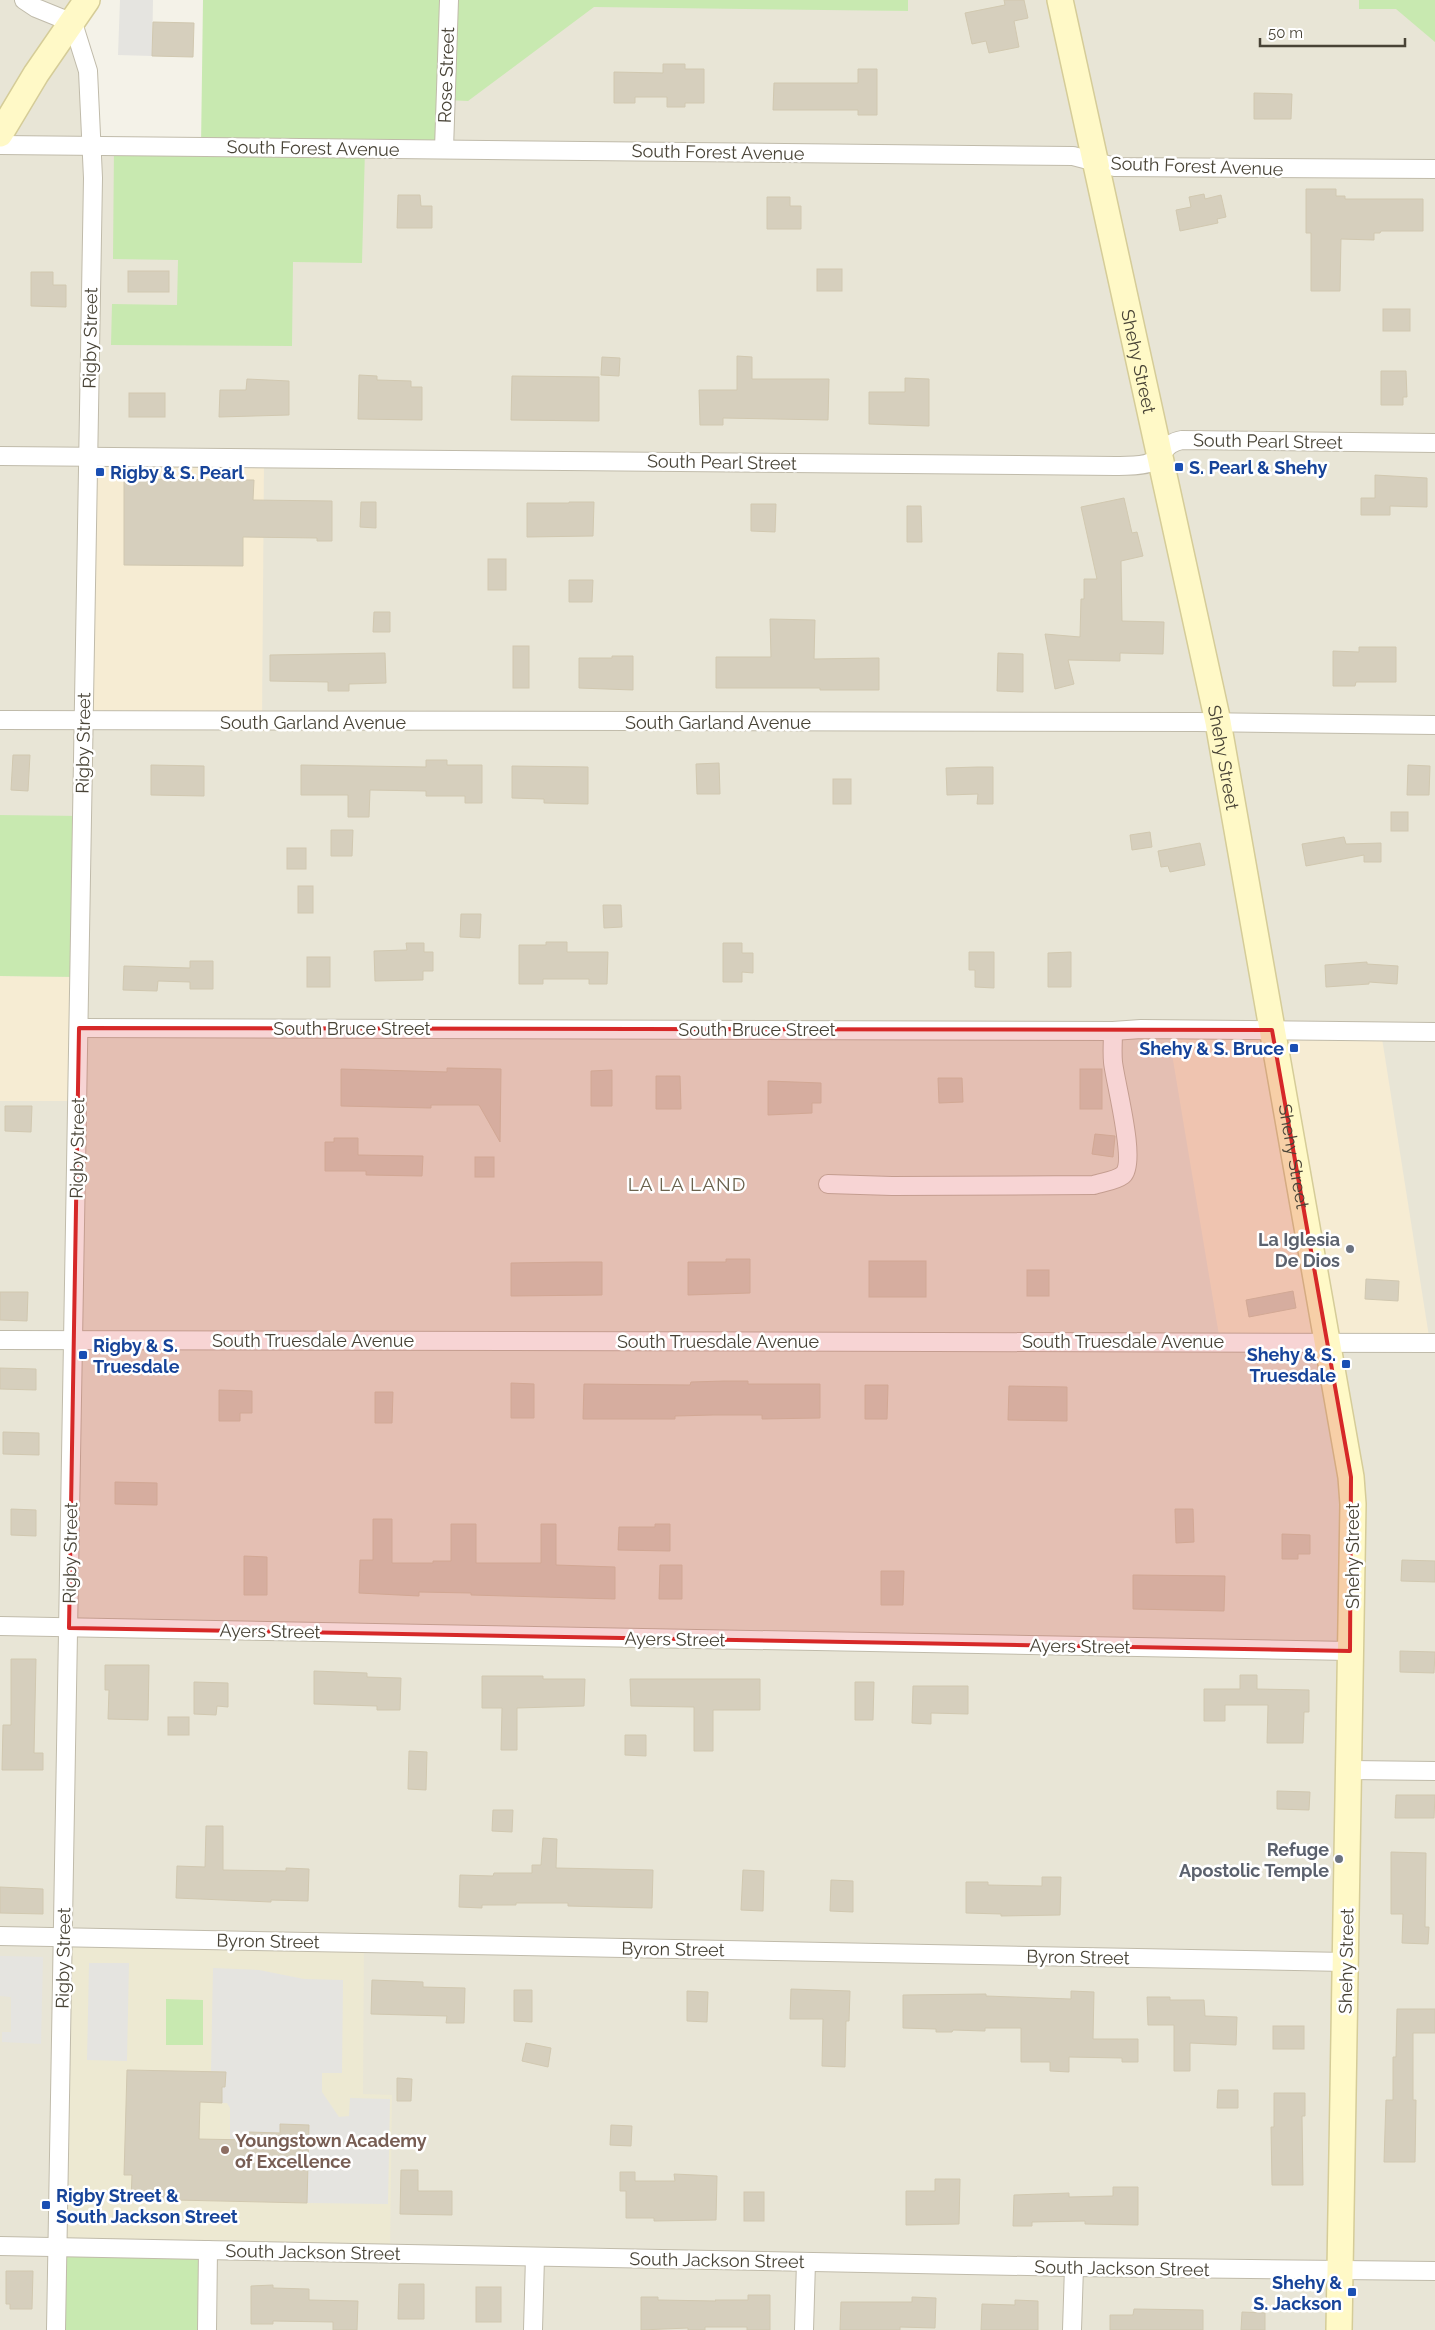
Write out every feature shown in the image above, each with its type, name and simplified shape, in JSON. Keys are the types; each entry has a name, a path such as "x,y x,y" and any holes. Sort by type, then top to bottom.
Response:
{"street":[{"path":"24,0 36,8 73,22"},
{"path":"0,134 36,74 87,0"},
{"name":"Rose Street","path":"444,149 449,0"},
{"name":"Shehy Street","path":"1060,0 1218,722 1351,1477 1354,1504 1339,2330"},
{"name":"Rigby Street","path":"56,2330 93,178 88,71 73,22"},
{"name":"South Forest Avenue","path":"0,145 1073,156 1115,167 1435,169"},
{"name":"South Pearl Street","path":"0,456 1116,466 1152,462 1174,441 1182,440 1435,443"},
{"name":"South Garland Avenue","path":"0,720 1218,722 1435,725"},
{"name":"South Bruce Street","path":"79,1028 1113,1031 1141,1029 1435,1032"},
{"path":"828,1184 1094,1185 1114,1180 1124,1174 1127,1165 1127,1148 1113,1060 1113,1031"},
{"name":"South Truesdale Avenue","path":"0,1340 1327,1341 1435,1343"},
{"name":"Ayers Street","path":"0,1626 1350,1651"},
{"path":"1350,1770 1435,1771"},
{"name":"Byron Street","path":"0,1936 1346,1962"},
{"name":"South Jackson Street","path":"0,2246 1074,2267 1435,2271"},
{"path":"207,2330 208,2250"},
{"path":"533,2330 535,2257"},
{"path":"804,2330 806,2262"},
{"path":"1072,2330 1074,2267"}],"highlighted area":[{"path":"79,1028 1272,1030 1351,1477 1350,1651 69,1628"}],"shaded area":[{"path":"0,0 87,0 73,23 91,146 201,147 597,0 908,11 908,0 1435,0 1435,2330 0,2330"},
{"path":"120,0 153,0 152,56 118,55"},
{"path":"88,456 264,458 262,722 84,721"},
{"path":"0,976 79,977 78,1101 0,1101"},
{"path":"1168,1030 1381,1032 1430,1343 1220,1341"},
{"name":"Youngstown Academy of Excellence","path":"63,1937 364,1943 363,2094 392,2095 390,2254 57,2247"},
{"path":"0,1956 43,1957 41,2044 2,2042 2,2032 11,2032 11,1997 0,1996"},
{"path":"89,1963 129,1963 127,2061 87,2060"},
{"path":"213,1968 259,1970 304,1979 343,1980 342,2073 322,2073 322,2092 339,2117 349,2116 350,2098 390,2099 388,2204 307,2203 309,2125 281,2124 280,2133 250,2132 249,2140 230,2139 230,2108 227,2103 222,2103 222,2087 225,2086 226,2072 211,2071"}],"green space":[{"path":"203,0 908,0 908,11 594,7 468,101 445,100 444,149 365,149 362,263 293,262 292,346 111,345 112,304 177,305 178,260 113,259 114,146 201,147"},
{"path":"1359,0 1435,0 1435,42 1396,9 1359,9"},
{"path":"0,815 82,816 79,977 0,976"},
{"path":"166,1999 203,2000 203,2045 166,2045"},
{"path":"57,2247 208,2250 207,2330 56,2330"}],"building":[{"path":"1004,0 1024,0 1028,18 1014,21 1019,47 989,53 986,41 972,44 965,13 1005,5"},
{"path":"153,22 194,23 193,57 152,56"},
{"path":"663,64 685,64 685,69 704,69 704,103 685,103 685,107 667,107 667,97 635,97 635,103 614,103 614,72 663,73"},
{"path":"858,69 877,69 877,115 858,115 858,110 773,110 774,83 858,83"},
{"path":"1254,93 1292,94 1291,119 1254,119"},
{"path":"1306,189 1336,189 1336,196 1345,196 1345,199 1423,199 1423,231 1381,231 1380,233 1374,233 1374,240 1341,239 1340,291 1311,291 1311,233 1306,233"},
{"path":"1204,194 1205,199 1221,195 1226,217 1217,219 1218,223 1180,231 1176,210 1191,207 1189,197"},
{"path":"398,195 420,195 421,206 432,206 432,228 397,228"},
{"path":"767,197 790,197 790,206 801,206 801,229 767,229"},
{"path":"817,269 842,269 842,291 817,291"},
{"path":"128,271 169,271 169,292 128,292"},
{"path":"31,272 53,272 53,285 66,285 66,307 31,306"},
{"path":"1383,309 1410,309 1410,331 1383,331"},
{"path":"737,356 752,357 752,379 829,379 828,420 723,418 723,425 700,425 699,390 737,390"},
{"path":"602,357 620,358 619,376 601,375"},
{"path":"1381,371 1406,371 1407,397 1403,397 1403,405 1381,405"},
{"path":"359,375 377,376 377,380 411,381 411,387 422,387 422,420 358,419"},
{"path":"512,376 599,377 599,421 511,420"},
{"path":"905,378 929,379 929,426 869,424 869,392 905,392"},
{"path":"247,379 289,381 289,415 219,417 220,390 246,390"},
{"path":"129,393 165,393 165,417 129,417"},
{"path":"1375,475 1427,478 1427,507 1390,506 1390,515 1361,515 1361,498 1375,498"},
{"path":"124,479 254,480 253,500 332,501 332,541 317,541 317,538 243,537 243,566 124,565"},
{"path":"1124,498 1132,533 1137,532 1143,556 1121,561 1122,621 1164,622 1163,654 1120,653 1120,661 1068,660 1074,684 1055,689 1045,634 1080,637 1081,599 1084,599 1084,579 1097,579 1081,507"},
{"path":"361,502 376,502 376,528 360,527"},
{"path":"594,502 593,536 527,537 527,503"},
{"path":"751,504 776,504 775,532 751,531"},
{"path":"907,506 921,506 922,542 907,542"},
{"path":"488,559 506,559 506,590 488,590"},
{"path":"569,580 593,580 592,602 569,602"},
{"path":"374,612 390,612 390,632 373,632"},
{"path":"770,619 815,620 814,659 879,658 879,690 716,688 716,657 771,657"},
{"path":"513,646 529,646 529,688 513,688"},
{"path":"1359,647 1396,647 1396,682 1356,682 1355,686 1333,686 1333,651 1359,652"},
{"path":"385,653 386,683 349,684 349,691 328,691 328,682 270,681 270,655"},
{"path":"998,653 1023,654 1023,692 997,691"},
{"path":"612,656 633,656 633,690 579,688 579,658 612,658"},
{"path":"13,755 30,755 28,791 11,790"},
{"path":"426,760 447,760 447,765 482,765 482,803 465,803 465,796 426,796 426,791 370,790 369,817 348,817 348,795 301,795 301,765 426,767"},
{"path":"719,763 720,794 697,794 696,764"},
{"path":"151,765 204,766 204,796 151,795"},
{"path":"1408,765 1430,766 1429,795 1407,795"},
{"path":"512,766 588,767 588,804 544,803 544,799 512,798"},
{"path":"993,767 993,804 977,804 978,794 947,795 946,768"},
{"path":"833,779 851,779 851,804 833,804"},
{"path":"1391,812 1408,812 1408,831 1391,831"},
{"path":"331,830 353,830 352,856 331,856"},
{"path":"1150,832 1152,847 1132,850 1130,835"},
{"path":"1344,837 1346,844 1381,843 1381,862 1364,862 1364,855 1306,866 1302,844"},
{"path":"1200,843 1205,865 1170,872 1168,866 1161,867 1158,851"},
{"path":"287,848 306,848 306,869 287,869"},
{"path":"298,886 313,886 313,913 298,913"},
{"path":"603,905 621,905 622,927 604,928"},
{"path":"461,914 481,914 480,938 460,937"},
{"path":"546,942 567,942 567,952 608,952 607,984 589,984 589,979 543,979 543,984 519,984 519,945 546,945"},
{"path":"406,943 424,943 424,952 433,952 433,971 423,971 423,980 375,981 374,951 407,950"},
{"path":"723,943 742,943 742,953 753,953 753,973 742,972 742,982 723,982"},
{"path":"969,952 994,952 994,988 975,987 975,970 969,970"},
{"path":"1071,952 1071,987 1048,987 1048,953"},
{"path":"307,957 330,957 330,987 307,987"},
{"path":"190,961 213,961 213,989 190,989 190,982 158,981 157,991 123,990 124,966 190,968"},
{"path":"1367,962 1367,964 1398,966 1397,984 1369,982 1369,984 1326,987 1325,965"},
{"path":"447,1068 501,1069 500,1142 479,1105 431,1105 431,1108 341,1106 341,1069 447,1072"},
{"path":"1080,1069 1102,1069 1102,1109 1080,1109"},
{"path":"612,1070 612,1106 591,1106 591,1071"},
{"path":"656,1076 680,1076 681,1109 656,1109"},
{"path":"938,1078 962,1078 963,1102 939,1103"},
{"path":"768,1081 821,1083 821,1103 812,1103 812,1113 768,1115"},
{"path":"5,1106 32,1106 31,1132 5,1131"},
{"path":"1095,1134 1115,1136 1113,1157 1092,1154"},
{"path":"334,1138 358,1138 358,1155 423,1156 422,1176 366,1175 366,1171 325,1171 325,1142 334,1142"},
{"path":"475,1157 494,1157 494,1177 475,1177"},
{"path":"726,1259 750,1259 750,1293 688,1295 688,1262 726,1262"},
{"path":"869,1261 926,1261 926,1297 869,1297"},
{"path":"602,1262 602,1295 511,1296 511,1263"},
{"path":"1027,1270 1049,1270 1049,1296 1027,1296"},
{"path":"1366,1279 1399,1281 1398,1301 1365,1299"},
{"path":"1293,1291 1296,1308 1249,1317 1246,1300"},
{"path":"0,1292 28,1292 27,1321 0,1320"},
{"path":"0,1368 36,1369 36,1390 0,1389"},
{"path":"748,1381 748,1384 820,1384 820,1418 762,1419 762,1415 713,1415 675,1416 675,1419 583,1419 584,1384 690,1385 691,1382"},
{"path":"511,1383 534,1384 534,1418 511,1418"},
{"path":"865,1385 888,1385 887,1419 865,1419"},
{"path":"1009,1386 1067,1387 1067,1421 1008,1420"},
{"path":"219,1390 252,1391 252,1413 240,1413 240,1421 219,1421"},
{"path":"375,1392 393,1392 392,1423 375,1423"},
{"path":"3,1432 39,1433 39,1455 3,1454"},
{"path":"115,1482 157,1483 157,1505 115,1504"},
{"path":"11,1509 36,1510 36,1536 11,1535"},
{"path":"1175,1509 1193,1509 1194,1542 1176,1543"},
{"path":"373,1519 392,1519 392,1563 451,1561 451,1524 476,1524 476,1563 541,1563 541,1524 556,1524 556,1565 615,1567 615,1599 471,1595 471,1593 419,1592 419,1596 359,1593 360,1560 373,1560"},
{"path":"655,1524 670,1524 670,1551 618,1550 619,1527 655,1527"},
{"path":"1282,1534 1310,1535 1310,1554 1298,1554 1298,1559 1282,1559"},
{"path":"244,1556 267,1557 267,1595 244,1595"},
{"path":"1402,1560 1435,1561 1435,1582 1401,1581"},
{"path":"660,1565 682,1565 682,1599 659,1599"},
{"path":"881,1571 904,1571 903,1605 881,1605"},
{"path":"1133,1575 1225,1576 1224,1611 1133,1609"},
{"path":"1400,1651 1435,1652 1434,1673 1400,1672"},
{"path":"11,1659 36,1659 34,1753 43,1753 43,1770 2,1770 3,1725 11,1725"},
{"path":"105,1665 149,1665 148,1720 108,1719 109,1690 105,1690"},
{"path":"314,1671 367,1673 367,1677 401,1678 400,1710 377,1710 377,1706 314,1704"},
{"path":"1240,1675 1257,1675 1257,1689 1309,1690 1309,1712 1304,1712 1303,1743 1267,1743 1268,1705 1225,1705 1225,1721 1204,1721 1204,1689 1240,1689"},
{"path":"482,1676 543,1676 543,1679 585,1679 584,1706 517,1708 517,1750 501,1750 502,1708 482,1708"},
{"path":"630,1679 760,1679 760,1710 713,1710 713,1751 694,1751 694,1707 631,1706"},
{"path":"194,1682 228,1683 228,1707 217,1706 216,1715 194,1714"},
{"path":"855,1682 874,1682 873,1720 855,1720"},
{"path":"913,1686 968,1686 968,1714 931,1713 931,1724 912,1723"},
{"path":"168,1717 189,1717 189,1735 168,1735"},
{"path":"625,1735 646,1735 646,1756 625,1755"},
{"path":"409,1751 427,1752 426,1790 408,1789"},
{"path":"1277,1791 1310,1792 1309,1810 1277,1809"},
{"path":"1396,1795 1435,1795 1434,1818 1395,1818"},
{"path":"493,1810 513,1810 512,1832 492,1831"},
{"path":"206,1826 223,1826 223,1870 286,1871 286,1868 309,1869 308,1901 271,1900 271,1902 176,1898 177,1866 205,1867"},
{"path":"543,1838 557,1839 556,1868 653,1870 652,1908 568,1906 568,1903 516,1903 516,1905 482,1905 482,1908 459,1907 460,1875 493,1876 494,1873 532,1873 532,1865 541,1865"},
{"path":"1391,1852 1426,1853 1425,1927 1429,1927 1428,1944 1402,1943 1403,1914 1391,1914"},
{"path":"743,1870 764,1871 763,1911 741,1910"},
{"path":"1042,1877 1061,1877 1060,1915 1001,1916 1001,1914 966,1913 966,1882 988,1882 988,1885 1042,1886"},
{"path":"831,1880 853,1881 853,1912 830,1911"},
{"path":"0,1887 43,1889 43,1914 0,1913"},
{"path":"372,1980 423,1982 423,1987 465,1988 464,2023 446,2023 447,2016 371,2014"},
{"path":"791,1989 850,1991 849,2021 846,2021 845,2067 822,2066 823,2019 790,2019"},
{"path":"514,1990 532,1990 532,2022 514,2021"},
{"path":"687,1991 708,1992 707,2022 687,2021"},
{"path":"1071,1991 1094,1992 1093,2039 1138,2039 1138,2062 1122,2062 1122,2058 1069,2057 1069,2072 1050,2071 1050,2062 1021,2062 1021,2028 985,2028 985,2031 953,2030 952,2032 936,2032 936,2029 903,2028 903,1995 986,1994 986,1996 1071,1999"},
{"path":"1147,1997 1170,1997 1170,2000 1204,2000 1205,2016 1237,2017 1236,2045 1190,2043 1190,2071 1174,2071 1174,2025 1148,2025"},
{"path":"1397,2009 1435,2009 1435,2033 1413,2033 1413,2100 1416,2100 1415,2162 1384,2162 1386,2100 1393,2100 1393,2057 1396,2057"},
{"path":"1273,2026 1304,2026 1304,2049 1273,2049"},
{"path":"526,2043 551,2048 548,2067 522,2061"},
{"path":"127,2070 226,2072 225,2087 222,2087 222,2103 200,2102 199,2139 249,2140 249,2132 280,2133 280,2124 309,2125 307,2203 131,2199 132,2175 124,2175"},
{"path":"397,2078 412,2079 411,2101 397,2101"},
{"path":"1218,2090 1238,2090 1238,2108 1217,2108"},
{"path":"1274,2093 1305,2093 1305,2116 1302,2116 1303,2185 1272,2185 1271,2127 1274,2127"},
{"path":"611,2125 632,2126 631,2146 610,2145"},
{"path":"401,2170 418,2170 418,2191 452,2191 452,2215 400,2214"},
{"path":"620,2172 635,2172 635,2181 675,2181 674,2174 717,2176 716,2220 654,2221 654,2218 626,2218 626,2191 620,2191"},
{"path":"935,2179 960,2179 959,2224 906,2225 906,2191 935,2191"},
{"path":"1113,2187 1138,2187 1138,2225 1085,2224 1085,2221 1032,2222 1032,2226 1013,2226 1014,2195 1069,2193 1069,2197 1113,2196"},
{"path":"744,2192 764,2192 764,2221 744,2221"},
{"path":"6,2271 33,2271 32,2309 10,2309 10,2304 6,2304"},
{"path":"399,2284 424,2284 424,2319 398,2319"},
{"path":"273,2285 273,2288 309,2289 309,2300 358,2301 357,2330 333,2330 333,2322 273,2321 273,2324 251,2324 251,2286"},
{"path":"476,2287 501,2287 501,2322 476,2322"},
{"path":"748,2295 770,2295 770,2330 747,2330 747,2327 705,2327 705,2330 688,2330 688,2328 641,2330 641,2297 658,2297 658,2300 716,2301 748,2300"},
{"path":"912,2297 936,2298 935,2328 900,2327 900,2330 840,2330 841,2302 912,2302"},
{"path":"1015,2300 1038,2301 1038,2330 981,2330 982,2304 1015,2305"},
{"path":"1134,2309 1203,2310 1203,2330 1110,2330 1110,2315 1133,2315"},
{"path":"1242,2312 1265,2313 1265,2330 1241,2330"}],"place":[{"name":"S. Pearl & Shehy","path":"1179,467"},
{"name":"Rigby & S. Pearl","path":"100,472"},
{"name":"Shehy & S. Bruce","path":"1294,1048"},
{"name":"La Iglesia De Dios","path":"1350,1249"},
{"name":"Rigby & S. Truesdale","path":"83,1355"},
{"name":"Shehy & S. Truesdale","path":"1346,1364"},
{"name":"Refuge Apostolic Temple","path":"1339,1859"},
{"name":"Youngstown Academy of Excellence","path":"225,2150"},
{"name":"Rigby Street & South Jackson Street","path":"46,2205"},
{"name":"Shehy & S. Jackson","path":"1352,2292"}],"district":[{"name":"LA LA LAND","path":"687,1184"}]}
